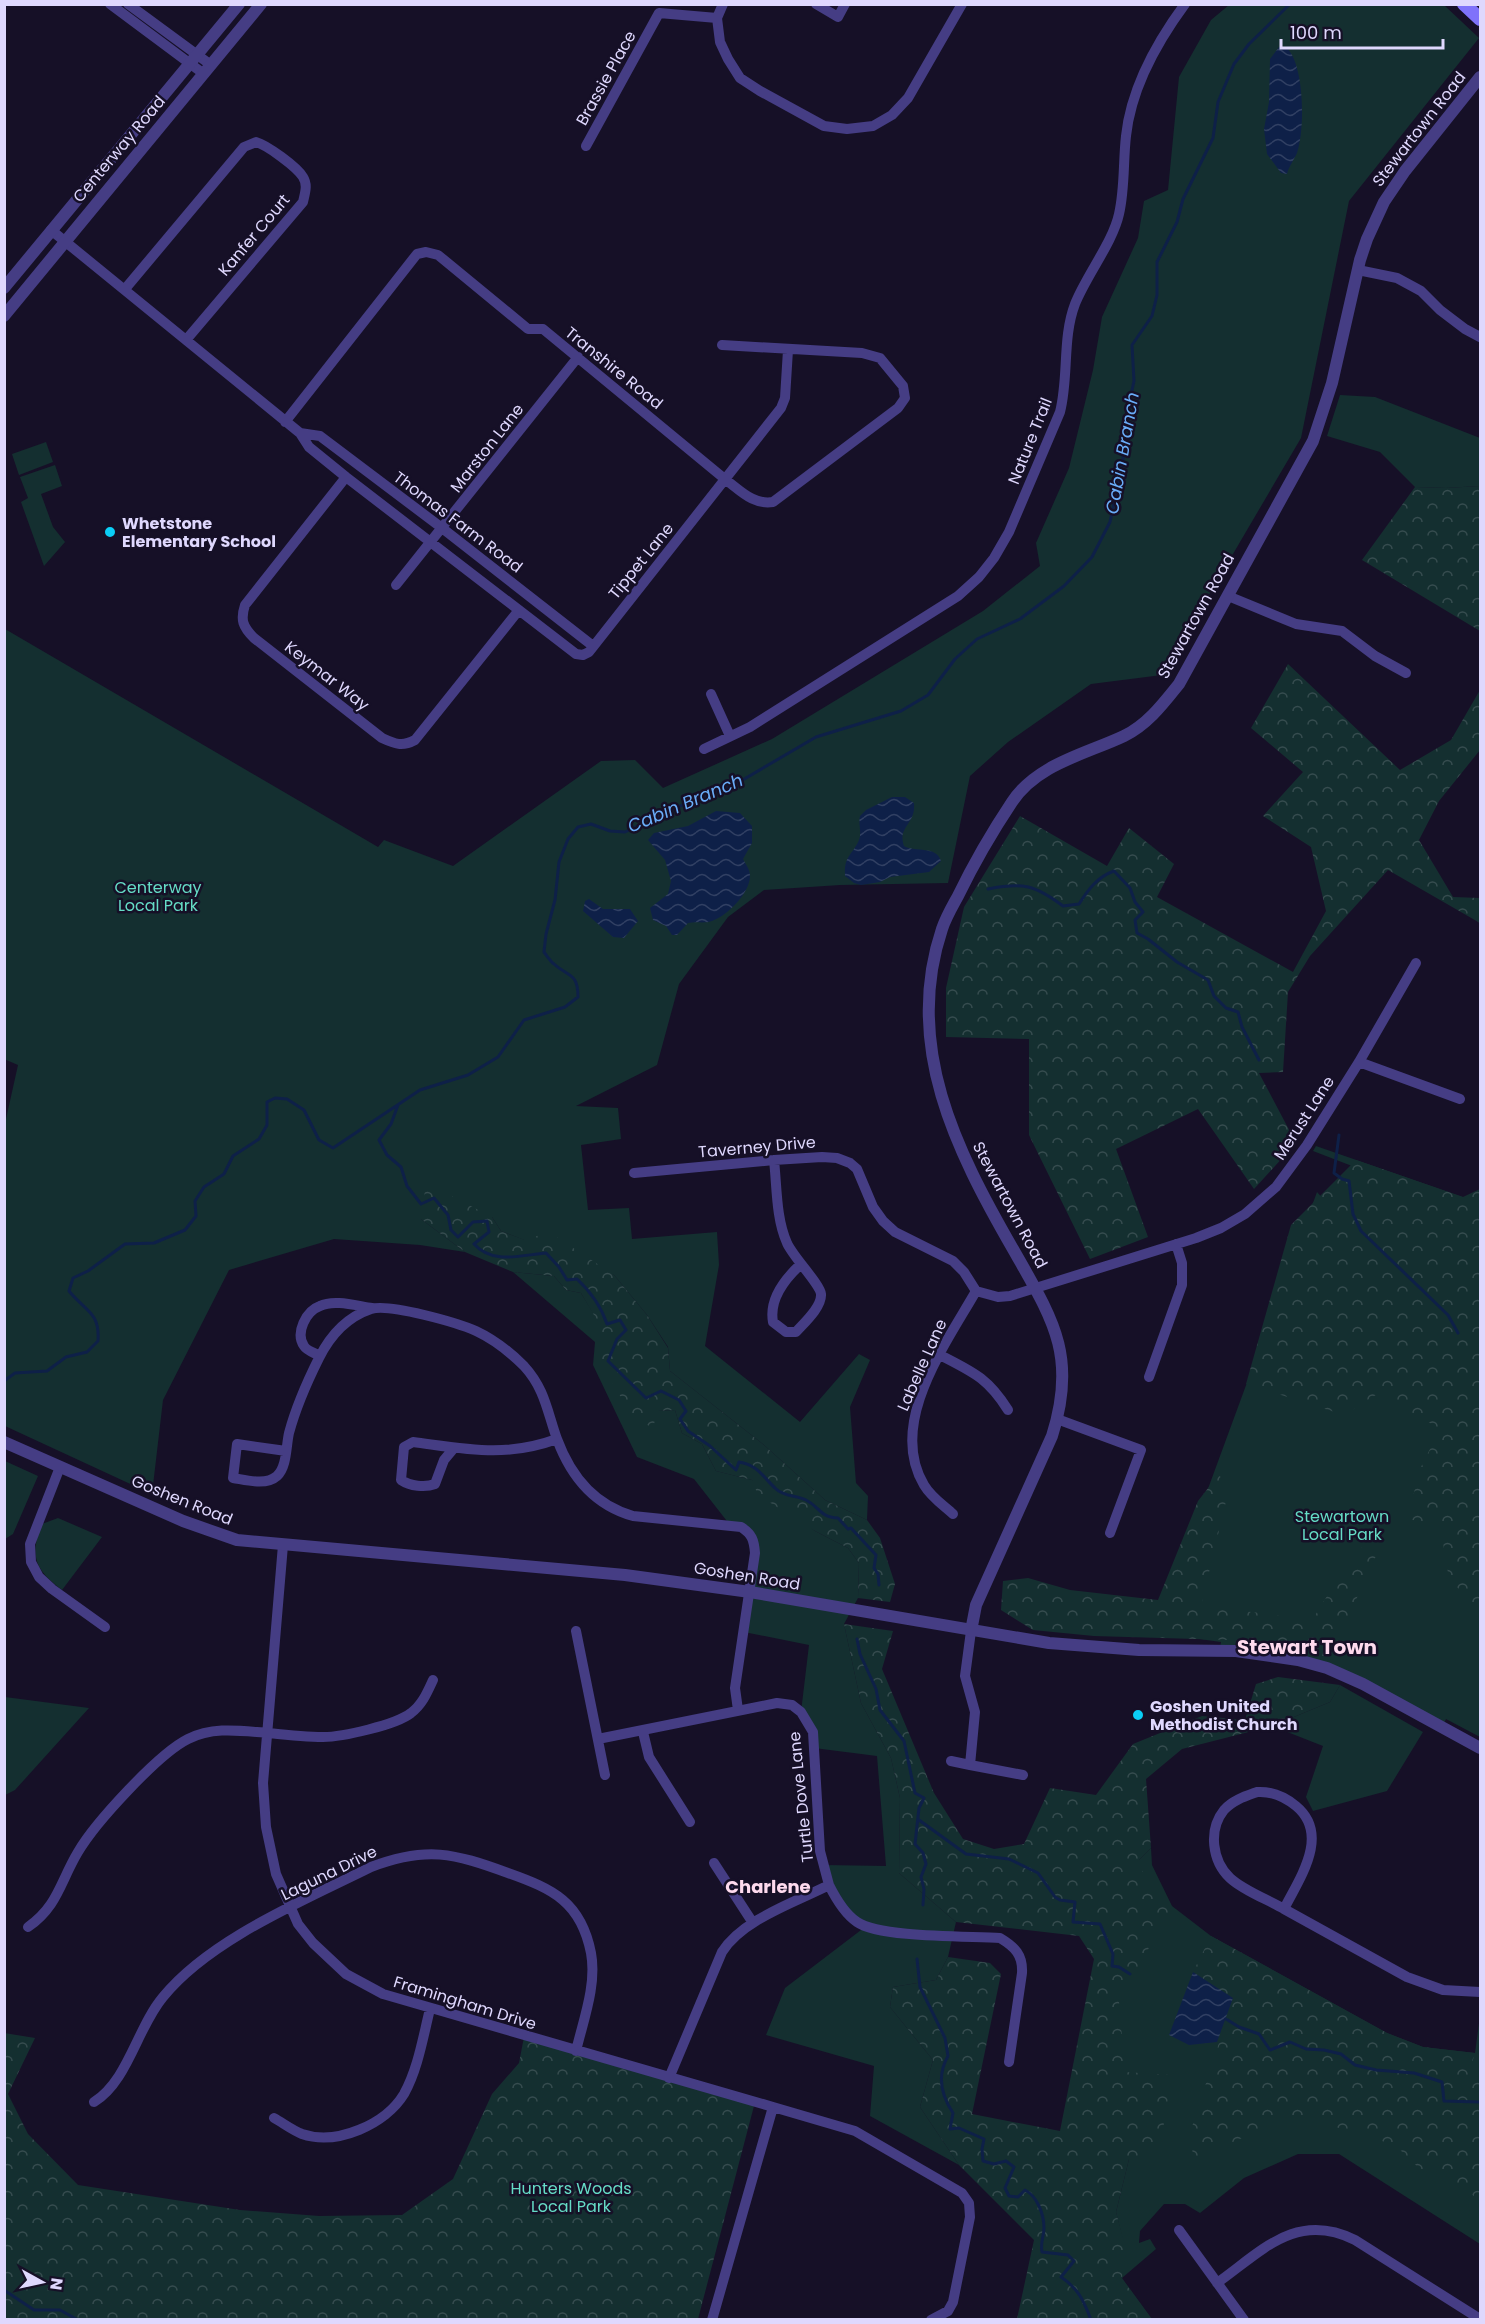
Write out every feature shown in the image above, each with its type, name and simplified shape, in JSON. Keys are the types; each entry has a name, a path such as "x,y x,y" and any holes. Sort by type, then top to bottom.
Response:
{"main road":[{"path":"1464,4 1480,19"}],"street":[{"path":"110,4 194,60"},
{"path":"128,4 207,70"},
{"name":"Centerway Road","path":"4,288 239,4"},
{"name":"Centerway Road","path":"4,316 261,4"},
{"path":"723,4 717,18 720,42 740,78 824,126 847,129 873,126 892,115 908,98 962,4"},
{"path":"816,4 838,17 846,4"},
{"name":"Nature Trail","path":"704,748 750,727 958,596 979,578 994,558 1009,532 1060,412 1064,396 1070,325 1075,304 1118,217 1123,193 1126,135 1135,95 1167,29 1185,4"},
{"name":"Brassie Place","path":"586,146 659,13 717,18"},
{"name":"Stewartown Road","path":"971,1631 976,1605 1052,1436 1064,1377 1060,1346 1051,1318 982,1194 954,1133 939,1089 930,1049 928,1015 935,953 943,926 978,856 1014,799 1032,781 1076,755 1125,735 1156,713 1179,684 1313,441 1332,383 1367,239 1384,202 1405,171 1480,77"},
{"name":"Kanfer Court","path":"125,289 244,147 256,142 267,146 303,177 307,189 303,201 186,340"},
{"name":"Thomas Farm Road","path":"51,230 300,433 309,447 346,477 576,654"},
{"name":"Transhire Road","path":"285,422 417,254 426,252 438,255 528,329 543,329 726,480 751,499 762,504 773,502 898,408 905,398 903,386 880,358 862,353 722,345"},
{"path":"1358,270 1397,278 1420,291 1440,310 1480,337"},
{"path":"726,480 781,408 785,398 788,350"},
{"name":"Marston Lane","path":"396,585 578,357"},
{"name":"Thomas Farm Road","path":"300,433 320,436 593,646"},
{"name":"Keymar Way","path":"346,477 244,605 241,618 245,629 254,638 382,738 394,744 405,745 415,740 519,610"},
{"name":"Tippet Lane","path":"576,654 582,655 589,652 726,480"},
{"path":"1228,596 1296,624 1342,631 1376,656 1406,673"},
{"path":"711,694 730,736"},
{"name":"Merust Lane","path":"1034,1287 1221,1228 1237,1219 1276,1187 1307,1145 1359,1062 1416,963"},
{"path":"1359,1062 1460,1099"},
{"name":"Taverney Drive","path":"634,1173 774,1160 837,1158 850,1163 861,1175 873,1207 883,1221 895,1232 953,1261 964,1272 976,1291"},
{"path":"774,1160 777,1197 786,1242 800,1265 818,1286 821,1294 820,1300 796,1332 786,1332 773,1322 774,1300 782,1286 800,1265"},
{"path":"1149,1377 1182,1285 1182,1263 1176,1244"},
{"path":"976,1291 1010,1296 1034,1287"},
{"name":"Labelle Lane","path":"953,1514 930,1494 923,1484 911,1441 916,1407 940,1355 976,1291"},
{"path":"320,1356 305,1348 301,1339 302,1326 308,1314 319,1306 332,1303 424,1315 477,1331 507,1351 524,1366 548,1405 557,1438 568,1464 582,1486 600,1501 618,1512 633,1516 741,1527 748,1532 754,1539 755,1553 735,1688 738,1710"},
{"path":"286,1451 237,1444 233,1478 269,1481 278,1476 283,1468 299,1402 320,1356 339,1328 372,1308"},
{"path":"940,1355 979,1375 997,1392 1008,1410"},
{"path":"1057,1419 1141,1450 1110,1533"},
{"path":"454,1448 444,1460 435,1484 429,1486 407,1484 401,1480 404,1447 407,1443 507,1451 533,1447 557,1438"},
{"name":"Goshen Road","path":"4,1442 221,1536 283,1545 572,1569 750,1592 1048,1643 1138,1650 1236,1651 1298,1660 1327,1668 1363,1684 1480,1748"},
{"path":"60,1467 30,1544 31,1562 39,1577 52,1589 105,1627"},
{"name":"Framingham Drive","path":"283,1545 263,1783 266,1827 276,1874 298,1924 346,1974 383,1994 576,2052 855,2131 962,2193 969,2203 969,2217 953,2302 948,2311 931,2319"},
{"path":"576,1630 604,1775"},
{"path":"970,1765 975,1712 965,1676 971,1631"},
{"path":"28,1927 41,1918 54,1904 77,1854 93,1828 162,1756 188,1738 212,1731 231,1730 326,1737 378,1727 410,1714 425,1698 433,1680"},
{"name":"Turtle Dove Lane","path":"598,1739 643,1732 777,1703 792,1705 801,1712 813,1731 820,1851 830,1885 838,1901 856,1922 877,1931 1000,1938 1013,1946 1022,1960 1022,1973 1009,2062"},
{"path":"643,1732 650,1757 690,1822"},
{"path":"951,1761 1023,1775"},
{"path":"1284,1909 1310,1858 1312,1838 1310,1827 1302,1810 1288,1799 1267,1792 1257,1792 1239,1798 1224,1809 1216,1826 1213,1846 1216,1858 1228,1876 1235,1882 1407,1977 1443,1990 1480,1992"},
{"name":"Laguna Drive","path":"94,2102 107,2094 115,2083 146,2021 163,1997 182,1977 220,1946 371,1867 392,1859 415,1855 440,1854 465,1857 535,1882 570,1905 582,1923 591,1954 592,1986 576,2052"},
{"path":"714,1863 753,1923"},
{"path":"669,2078 722,1952 737,1934 753,1923 830,1885"},
{"path":"274,2118 303,2134 327,2137 355,2132 378,2121 387,2114 403,2094 414,2070 430,2009"},
{"path":"712,2319 773,2107"},
{"path":"1217,2283 1283,2235 1309,2229 1324,2229 1340,2232 1355,2240 1480,2319"},
{"path":"1179,2230 1244,2319"}],"green space":[{"name":"Centerway Local Park","path":"1229,5 1444,5 1479,38 1349,201 1301,438 1162,675 1091,684 1008,742 970,776 948,883 840,885 764,890 728,917 679,984 657,1065 576,1106 618,1108 621,1139 581,1145 588,1210 629,1208 632,1239 717,1232 719,1265 705,1346 800,1422 859,1354 870,1360 850,1407 856,1483 868,1496 867,1520 825,1500 764,1445 670,1371 668,1347 647,1315 614,1275 501,1231 492,1217 421,1219 465,1252 420,1245 334,1239 229,1270 163,1400 152,1494 5,1426 4,1128 18,1065 4,1059 5,629 378,847 384,840 453,866 601,761 635,760 663,788 772,739 983,611 1040,566 1036,543 1069,468 1093,370 1102,317 1138,238 1144,201 1168,190 1179,77 1211,20"},
{"path":"1340,395 1375,397 1480,438 1480,486 1415,487 1380,452 1327,436"},
{"path":"46,442 53,462 19,475 12,454"},
{"path":"55,465 62,486 41,494 53,527 65,542 44,566 21,502 28,498 20,477"},
{"path":"1480,486 1480,631 1362,560 1415,487"},
{"path":"1288,664 1400,770 1451,740 1480,690 1480,750 1439,801 1419,840 1453,897 1480,898 1480,923 1388,870 1310,956 1288,992 1283,1072 1259,1073 1296,1143 1254,1189 1198,1109 1116,1149 1148,1237 1090,1259 1029,1135 1029,1039 946,1037 946,988 964,907 1020,816 1107,866 1129,828 1174,864 1157,897 1293,972 1326,911 1311,847 1263,816 1303,772 1251,728"},
{"name":"Stewartown Local Park","path":"1316,1146 1480,1203 1447,1329 1480,1370 1480,1737 1446,1719 1443,1725 1339,1672 1220,1648 1221,1642 1155,1633 1317,1192 1367,1248 1391,1181 1313,1151"},
{"path":"1356,1160 1463,1197 1480,1189 1480,1611 1449,1579 1440,1525 1408,1519 1419,1471 1440,1429 1379,1393 1344,1415 1246,1384 1291,1225"},
{"path":"426,1183 492,1217 501,1231 525,1240 549,1232 614,1275 647,1315 668,1348 670,1371 764,1445 825,1500 867,1520 880,1538 895,1584 890,1602 858,1598 859,1563 848,1548 815,1531 758,1495 752,1480 716,1471 702,1444 682,1433 675,1410 658,1411 653,1427 635,1421 600,1362 601,1327 581,1293 566,1290 554,1276 513,1272 465,1252 421,1219"},
{"path":"513,1272 554,1276 566,1290 581,1293 602,1327 601,1362 658,1411 675,1410 682,1433 702,1444 716,1471 752,1480 815,1531 848,1548 859,1563 858,1598 844,1624 861,1703 891,1758 900,1798 899,1873 956,1922 948,1957 936,1980 893,1987 890,2007 933,2060 920,2107 959,2165 870,2116 874,2066 766,2035 785,1988 865,1927 850,1915 823,1865 886,1866 877,1756 814,1748 801,1712 809,1645 744,1632 754,1539 730,1525 694,1479 637,1457 593,1365 595,1342"},
{"path":"5,1461 38,1476 13,1534 5,1539"},
{"path":"1219,1474 1228,1493 1200,1610 1256,1613 1311,1622 1358,1546 1376,1556 1329,1659 1297,1650 1230,1640 1094,1636 1033,1630 1001,1610 1003,1581 1028,1578 1070,1590 1158,1600 1198,1501"},
{"path":"58,1518 102,1537 62,1590 40,1569 35,1554 42,1524"},
{"path":"844,1624 893,1631 882,1669 934,1793 963,1839 994,1849 1024,1844 1050,1788 1096,1795 1133,1744 1202,1716 1245,1720 1256,1684 1278,1677 1340,1685 1330,1702 1272,1726 1182,1749 1146,1779 1151,1848 1138,1861 1153,1896 1172,1906 1119,2002 1125,2072 1172,2075 1160,2147 1129,2159 1116,2212 1125,2245 1122,2279 1150,2317 1134,2320 1017,2319 1034,2240 959,2165 920,2107 933,2060 890,2007 893,1987 936,1980 948,1957 990,1963 1001,1974 972,2114 1060,2131 1094,1959 1079,1936 956,1922 899,1873 900,1798 891,1758 861,1703"},
{"path":"1340,1685 1423,1732 1387,1791 1313,1811 1306,1797 1323,1746 1272,1726 1330,1702"},
{"path":"5,1697 89,1708 15,1790 5,1795"},
{"path":"1151,1848 1152,1865 1172,1906 1211,1936 1387,2033 1423,2047 1475,2053 1480,2016 1480,2244 1339,2154 1298,2154 1244,2178 1200,2213 1185,2204 1164,2204 1140,2231 1139,2243 1150,2239 1156,2249 1122,2278 1152,2319 1022,2320 1119,1854 1139,1860","holes":["1080,2094 1129,2159 1116,2212 1125,2248"]},
{"path":"1211,1936 1387,2033 1423,2047 1475,2053 1465,2085 1480,2078 1480,2202 1464,2187 1424,2173 1395,2145 1296,2115 1193,2159 1191,2130 1233,1999 1193,1972"},
{"name":"Hunters Woods Local Park","path":"4,2033 35,2038 8,2094 28,2134 78,2185 240,2210 319,2216 402,2215 453,2179 492,2094 519,2063 524,2037 755,2102 698,2319 5,2319"}],"water":[{"path":"1279,47 1286,47 1292,55 1297,68 1302,98 1300,143 1287,174 1281,173 1267,154 1264,129 1269,102 1270,59"},
{"path":"892,797 905,797 914,803 912,816 903,834 904,846 935,853 941,861 929,872 890,877 880,882 861,885 854,883 845,876 845,869 847,860 859,840 860,816 866,810"},
{"path":"716,811 740,813 752,826 752,843 743,859 749,871 749,883 737,903 724,914 709,922 688,923 677,935 672,935 666,926 653,920 650,908 668,894 671,881 665,860 648,840 654,833 688,826"},
{"path":"589,899 603,909 630,909 638,921 624,938 613,937 583,911 585,901"},
{"path":"1193,1972 1233,1998 1217,2042 1189,2045 1169,2035"}],"waterway":[{"name":"Cabin Branch","path":"4,1381 15,1373 47,1371 66,1357 87,1352 98,1341 97,1324 94,1318 69,1291 73,1278 88,1271 125,1244 154,1243 185,1230 196,1216 195,1201 204,1187 224,1174 233,1156 259,1139 267,1125 267,1102 275,1098 287,1099 304,1110 319,1140 333,1148 420,1090 468,1075 498,1057 524,1020 565,1007 578,997 574,979 553,963 544,952 555,900 559,862 568,839 578,827 591,824 610,831 625,832 695,799 734,785 816,737 901,711 928,695 955,659 977,639 1020,619 1064,586 1092,557 1110,522 1123,461 1124,427 1134,381 1132,345 1152,316 1157,295 1157,262 1177,222 1183,199 1213,138 1218,102 1234,64 1249,44 1290,4"},
{"path":"988,889 1011,886 1028,887 1063,906 1079,904 1098,880 1114,871 1130,888 1135,902 1143,912 1135,920 1137,933 1177,962 1208,980 1214,996 1226,1008 1238,1012 1242,1027 1259,1060"},
{"path":"398,1105 391,1124 379,1140 387,1155 401,1167 407,1186 421,1204 434,1198 448,1215 451,1230 458,1237 473,1222 487,1221 489,1232 474,1244 490,1255 517,1257 546,1253 567,1280 577,1279 587,1289 602,1311 607,1324 620,1320 626,1330 617,1339 608,1361 646,1398 661,1391 679,1400 686,1411 680,1419 688,1431 710,1446 736,1470 739,1462 751,1466 779,1492 806,1500 823,1514 838,1518 848,1529 851,1528 876,1555 874,1568 878,1574 879,1585"},
{"path":"1339,1135 1334,1173 1349,1181 1353,1214 1361,1231 1448,1315 1458,1333"},
{"path":"857,1639 860,1654 876,1689 880,1710 904,1741 915,1793 924,1798 919,1808 915,1844 923,1853 926,1864 921,1877 924,1889 923,1905"},
{"path":"919,1820 966,1854 1009,1859 1038,1873 1055,1897 1075,1902 1073,1922 1100,1924 1113,1954 1112,1966 1119,1967 1130,1974"},
{"path":"917,1959 920,1987 945,2038 948,2056 942,2070 942,2085 953,2113 950,2129 959,2128 984,2139 983,2161 994,2164 1006,2161 1014,2167 1005,2188 1009,2196 1018,2197 1025,2190 1036,2201 1044,2223 1042,2252 1068,2255 1074,2261 1061,2277 1080,2296 1091,2320"},
{"path":"1226,2019 1239,2027 1259,2034 1270,2050 1290,2042 1306,2049 1341,2054 1355,2065 1376,2070 1414,2073 1442,2082 1444,2101 1480,2102"},
{"name":"Cabin Branch","path":"4,2290 34,2310 60,2310 78,2320"}],"place":[{"name":"Whetstone Elementary School","path":"110,532"},
{"name":"Goshen United Methodist Church","path":"1138,1715"}],"district":[{"name":"Stewart Town","path":"1307,1647"},
{"name":"Charlene","path":"768,1886"}]}
